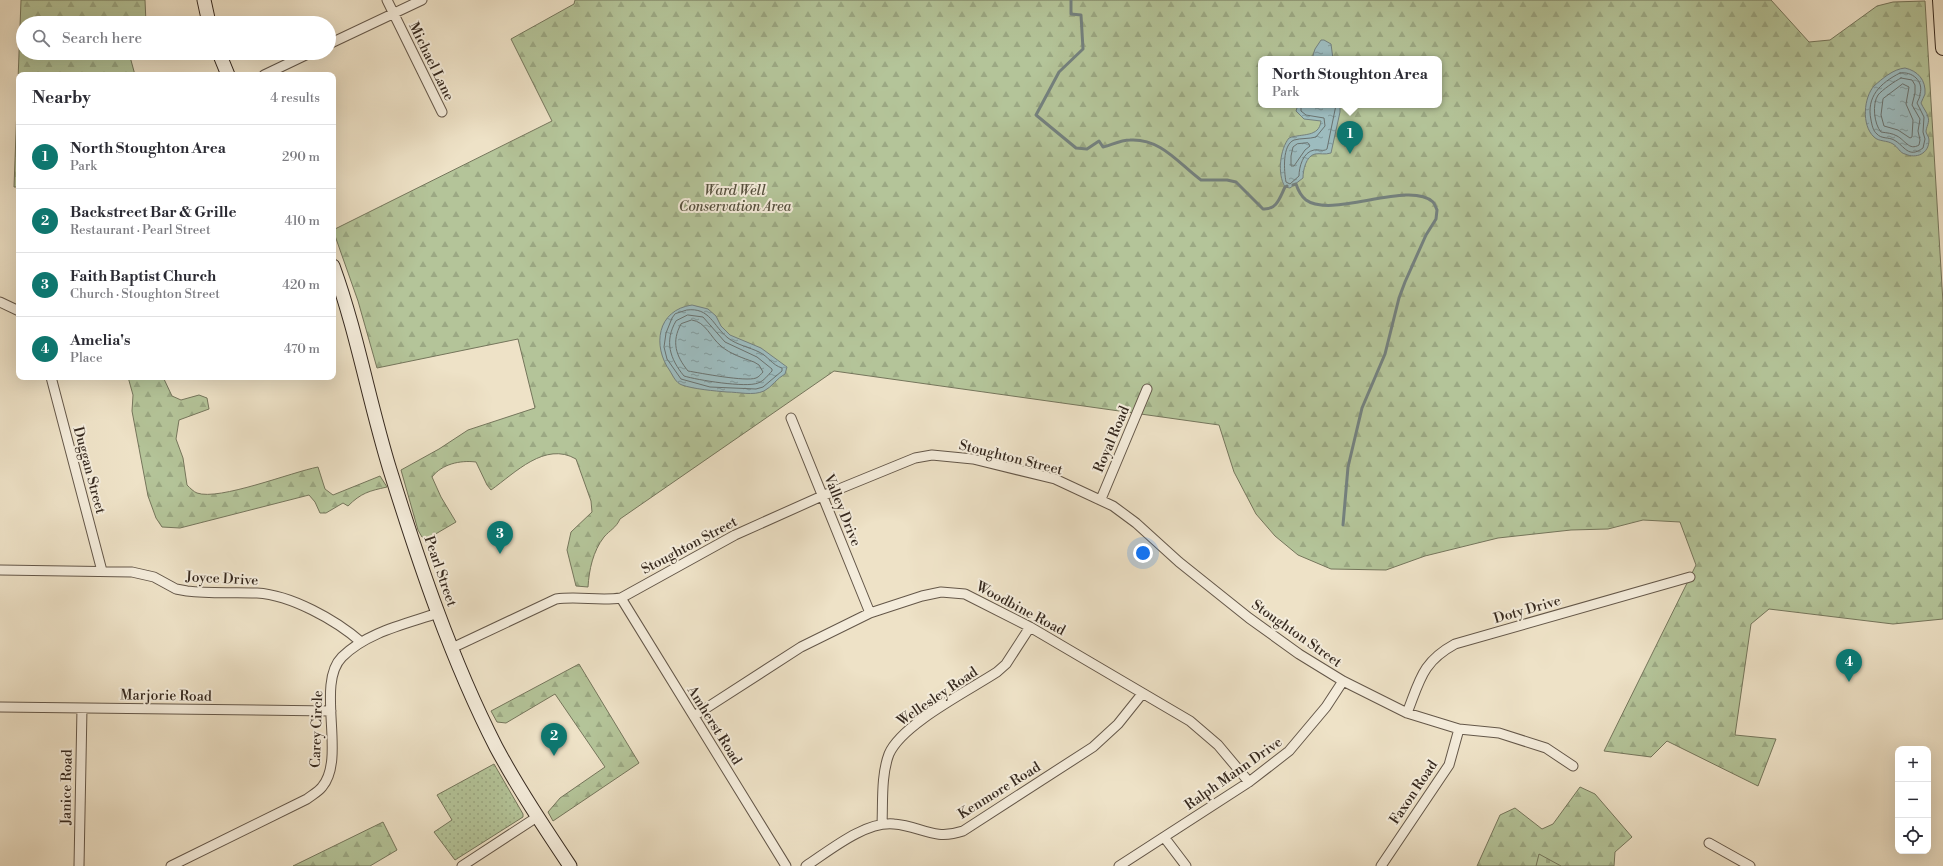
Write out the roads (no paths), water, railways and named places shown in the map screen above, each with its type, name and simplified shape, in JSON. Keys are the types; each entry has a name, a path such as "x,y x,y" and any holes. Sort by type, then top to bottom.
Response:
{"main road":[{"path":"204,0 207,16"},
{"path":"1940,0 1943,48"},
{"path":"222,60 227,72"},
{"name":"Pearl Street","path":"336,276 360,354 390,468 438,613 496,746 537,817 570,866"}],"street":[{"name":"Michael Lane","path":"387,0 442,112"},
{"path":"336,41 422,0"},
{"path":"270,72 295,60"},
{"path":"0,302 16,310"},
{"name":"Duggan Street","path":"52,380 102,571"},
{"name":"Royal Road","path":"1101,500 1147,389"},
{"name":"Valley Drive","path":"791,418 870,613"},
{"name":"Stoughton Street","path":"452,648 556,599 571,598 604,600 621,598 735,536 822,496 914,458 932,455 973,459 1055,479 1101,500 1136,523 1179,562 1249,618 1299,654 1342,681 1407,713 1459,729 1499,733 1526,741 1546,748 1573,766"},
{"name":"Joyce Drive","path":"0,570 102,571 142,574 154,577 176,589 187,591 257,593 278,597 298,604 340,626 361,642"},
{"name":"Doty Drive","path":"1407,713 1427,666 1434,657 1456,644 1690,577"},
{"name":"Woodbine Road","path":"694,716 801,646 870,613 922,596 941,592 965,594 1030,627 1190,722 1218,745 1249,782"},
{"name":"Amherst Road","path":"621,598 786,866"},
{"name":"Carey Circle","path":"171,866 307,799 322,787 329,774 331,761 332,680 335,667 341,658 361,642 385,631 438,613"},
{"name":"Wellesley Road","path":"882,824 883,788 886,764 898,739 916,724 997,672 1006,664 1030,627"},
{"name":"Ralph Mann Drive","path":"1119,866 1249,782 1289,751 1326,707 1342,681"},
{"name":"Kenmore Road","path":"806,866 864,830 882,824 893,824 937,834 953,834 963,830 1097,744 1118,724 1142,694"},
{"name":"Marjorie Road","path":"0,707 331,711"},
{"name":"Janice Road","path":"79,866 82,708"},
{"name":"Faxon Road","path":"1381,866 1449,765 1459,729"},
{"path":"462,866 537,817"},
{"path":"1164,837 1186,866"},
{"path":"1708,843 1750,866"}],"water":[{"path":"1321,40 1324,40 1331,44 1333,56 1313,56 1315,49"},
{"path":"1905,68 1914,71 1923,80 1925,94 1921,103 1927,113 1928,119 1926,132 1929,140 1927,149 1921,154 1913,156 1903,153 1893,144 1876,139 1867,126 1865,111 1868,97 1874,86 1892,72"},
{"path":"1297,108 1340,108 1331,153 1315,154 1309,157 1304,167 1303,178 1290,188 1285,187 1281,175 1280,169 1283,148 1289,138 1313,133 1320,126 1321,121 1304,119 1296,111"},
{"path":"692,305 708,309 716,316 721,326 730,335 761,348 787,367 785,374 764,391 755,393 704,390 678,383 664,361 661,351 661,330 665,321 671,314 680,308"}],"waterway":[{"path":"1071,0 1071,14 1081,15 1083,49 1059,72 1036,115 1076,148 1087,149 1099,141 1103,147 1127,140 1141,140 1151,143 1169,153 1201,180 1227,180 1236,182 1263,209 1268,209 1275,205 1287,186"},
{"path":"1293,185 1296,184 1300,193 1306,200 1318,205 1351,203 1407,195 1422,196 1433,202 1437,210 1436,219 1426,235 1405,282 1399,298 1385,354 1362,408 1348,467 1343,525"}],"place":[{"name":"North Stoughton Area","path":"1350,154"},
{"name":"Faith Baptist Church","path":"500,554"},
{"name":"Amelia's","path":"1849,682"},
{"name":"Backstreet Bar & Grille","path":"554,756"}],"park label":[{"name":"Ward Well Conservation Area","path":"735,198"}]}
